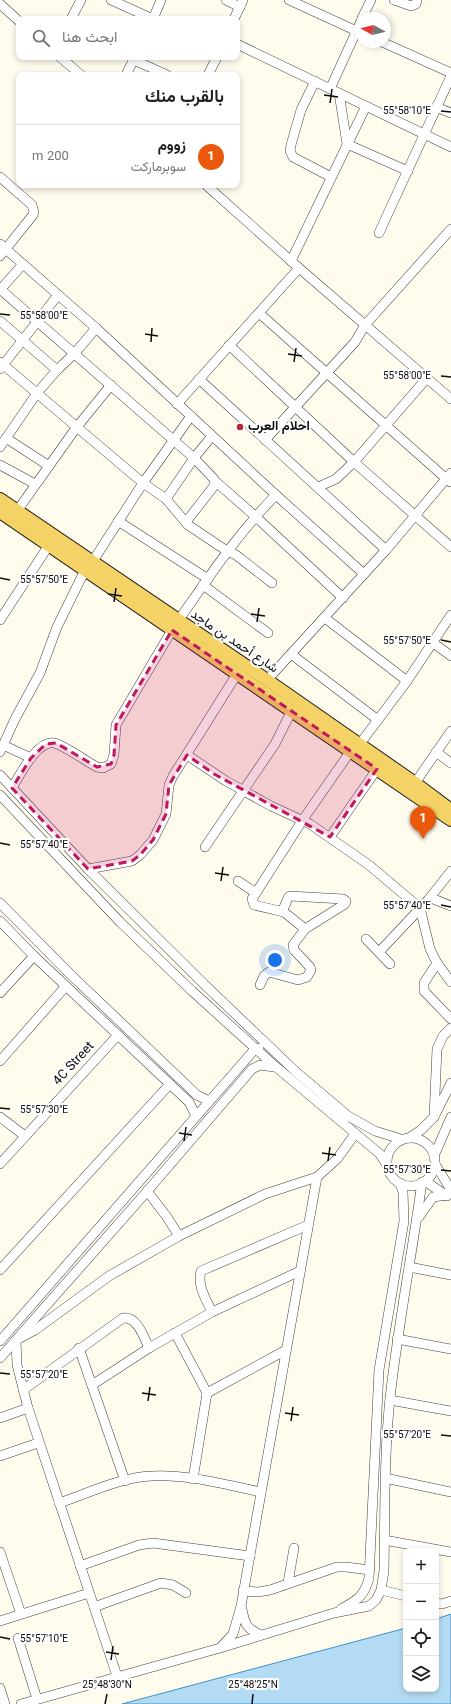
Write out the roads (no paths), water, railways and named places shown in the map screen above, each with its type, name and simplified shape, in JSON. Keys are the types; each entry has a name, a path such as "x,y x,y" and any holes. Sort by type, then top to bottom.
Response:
{"main road":[{"name":"شارع أحمد بن ماجد","path":"0,500 17,511 89,566 175,625 267,680 355,749 377,769 451,820"},
{"name":"شارع أحمد بن ماجد","path":"0,512 49,545 89,566"},
{"name":"شارع أحمد بن ماجد","path":"175,625 237,674 291,712 415,783 451,810"}],"street":[{"path":"73,16 81,0"},
{"path":"111,0 146,16"},
{"path":"154,16 161,0"},
{"path":"226,0 242,3 236,16"},
{"path":"289,0 355,29"},
{"path":"365,12 371,0"},
{"path":"394,0 411,6 416,4 417,0"},
{"path":"0,4 16,18"},
{"path":"347,144 334,90 355,40"},
{"path":"240,45 451,147"},
{"path":"380,233 451,74 391,46"},
{"path":"64,60 78,72"},
{"path":"127,72 133,60"},
{"path":"138,60 161,72"},
{"path":"209,72 215,60"},
{"path":"315,81 301,110 290,145 290,151 293,157 332,177"},
{"path":"291,260 366,106"},
{"path":"436,107 451,113"},
{"path":"347,144 408,171"},
{"path":"0,177 32,204 34,212 2,250 23,264 96,328 276,495 364,574"},
{"path":"209,188 299,268 451,399"},
{"path":"265,440 355,342 365,325 451,229"},
{"path":"23,264 0,289 38,320 194,458 215,481 255,516 342,598"},
{"path":"178,404 299,268"},
{"path":"58,295 1,365 37,393 76,428 143,483 166,499 186,522 227,551 236,555 272,584"},
{"path":"259,313 386,425 450,478 325,618 267,680"},
{"path":"0,321 57,370"},
{"path":"0,447 37,393 57,370 75,354 96,328"},
{"path":"229,345 354,462 451,547"},
{"path":"318,487 336,479 354,462 427,378"},
{"path":"199,380 386,550"},
{"path":"17,511 76,428 111,385"},
{"path":"31,758 2,749 15,719 40,673 57,627 89,566 172,440 191,416"},
{"path":"166,499 194,458 212,436"},
{"path":"6,438 49,466"},
{"path":"0,465 35,484"},
{"path":"186,522 214,486 215,481"},
{"path":"12,788 31,758 42,746 53,743 97,767 102,768 111,764 114,755 116,725 175,625 227,551 255,516 276,495"},
{"path":"118,521 205,582 268,633"},
{"path":"0,620 49,545"},
{"path":"305,929 287,914 254,905 252,900 302,821 407,681 451,615"},
{"path":"325,618 407,681"},
{"path":"432,642 451,656"},
{"path":"291,654 378,720"},
{"path":"88,869 132,861 140,855 153,840 166,814 169,785 237,674"},
{"path":"205,847 242,790 275,744 291,712"},
{"path":"415,783 451,731"},
{"path":"436,752 451,763"},
{"path":"187,755 214,774 242,790 310,824 330,837 369,865 420,908 430,950 437,963 451,982"},
{"path":"330,837 377,769"},
{"path":"0,775 88,869 206,986 295,1071 348,1116 375,1131 405,1138 418,1138 425,1142 431,1148 434,1160 450,1194"},
{"path":"0,796 120,922 255,1049 380,1154 394,1179 400,1183 412,1186 424,1181 433,1171 434,1160 451,1117"},
{"path":"379,952 431,898 451,871"},
{"path":"238,881 256,893"},
{"path":"260,985 264,976 269,972 298,980 307,977 311,970 310,967 292,946 305,929 345,904 346,901 343,899 289,897 282,912"},
{"path":"431,898 451,906"},
{"path":"0,903 70,974 183,1082 200,1097 209,1101"},
{"path":"1,924 189,1102 196,1116"},
{"path":"366,939 390,964"},
{"path":"0,993 34,956"},
{"path":"437,963 423,987 424,991 451,1019"},
{"path":"0,1061 66,986"},
{"path":"434,1117 437,1049 442,1036 451,1028"},
{"name":"4C Street","path":"0,1164 118,1035"},
{"path":"2,1337 255,1049 262,1048 266,1050 295,1071"},
{"path":"152,1067 157,1065 176,1084 183,1082"},
{"path":"0,1358 256,1066 266,1065 276,1067"},
{"path":"218,1108 236,1082 236,1076 232,1076"},
{"path":"387,1165 387,1157 395,1144 421,1130 434,1117 451,1083"},
{"path":"0,1270 170,1084"},
{"path":"0,1116 25,1136"},
{"path":"16,1340 35,1330 109,1276 179,1236 265,1194 317,1177 337,1159 355,1134"},
{"path":"177,1136 177,1141 139,1186 138,1190 145,1194 168,1217 179,1236"},
{"path":"220,1648 233,1634 241,1606 317,1177"},
{"path":"424,1181 450,1194"},
{"path":"21,1704 220,1648 334,1613 369,1606 376,1600 381,1590 384,1571 386,1478 390,1400 397,1339 424,1181"},
{"path":"334,1613 360,1599 366,1589 370,1570 379,1370 404,1222 403,1192 400,1183"},
{"path":"417,1220 433,1197 450,1194"},
{"path":"212,1312 201,1288 199,1279 201,1271 308,1224"},
{"path":"409,1267 451,1275"},
{"path":"92,1385 149,1348 212,1312 300,1271"},
{"path":"23,1390 79,1348 123,1318 135,1322 149,1348"},
{"path":"175,1333 207,1393 193,1479"},
{"path":"397,1339 451,1349"},
{"path":"16,1340 17,1365 38,1443 117,1676"},
{"path":"79,1348 125,1481"},
{"path":"207,1393 286,1350"},
{"path":"0,1358 9,1358 17,1365"},
{"path":"390,1400 451,1411"},
{"path":"0,1418 28,1408"},
{"path":"0,1456 38,1443"},
{"path":"59,1503 125,1481 152,1476 193,1479 261,1492"},
{"path":"386,1478 451,1492"},
{"path":"372,1528 385,1529"},
{"path":"384,1540 451,1552"},
{"path":"80,1566 138,1545 153,1543 250,1556"},
{"path":"288,1583 294,1548"},
{"path":"0,1552 21,1614"},
{"path":"243,1591 264,1591 337,1568 346,1567 370,1570"},
{"path":"94,1607 161,1583 173,1585 186,1593"},
{"path":"381,1590 403,1595"},
{"path":"0,1621 89,1592"},
{"path":"439,1604 451,1601"},
{"path":"241,1606 245,1623 250,1630 261,1635"},
{"path":"18,1638 38,1699"},
{"path":"0,1688 5,1704"}],"water":[{"path":"451,1614 451,1704 122,1704 403,1629 403,1692 439,1692 439,1618"}],"place":[{"name":"احلام العرب","path":"240,427"},
{"name":"زووم","path":"423,839"}]}
